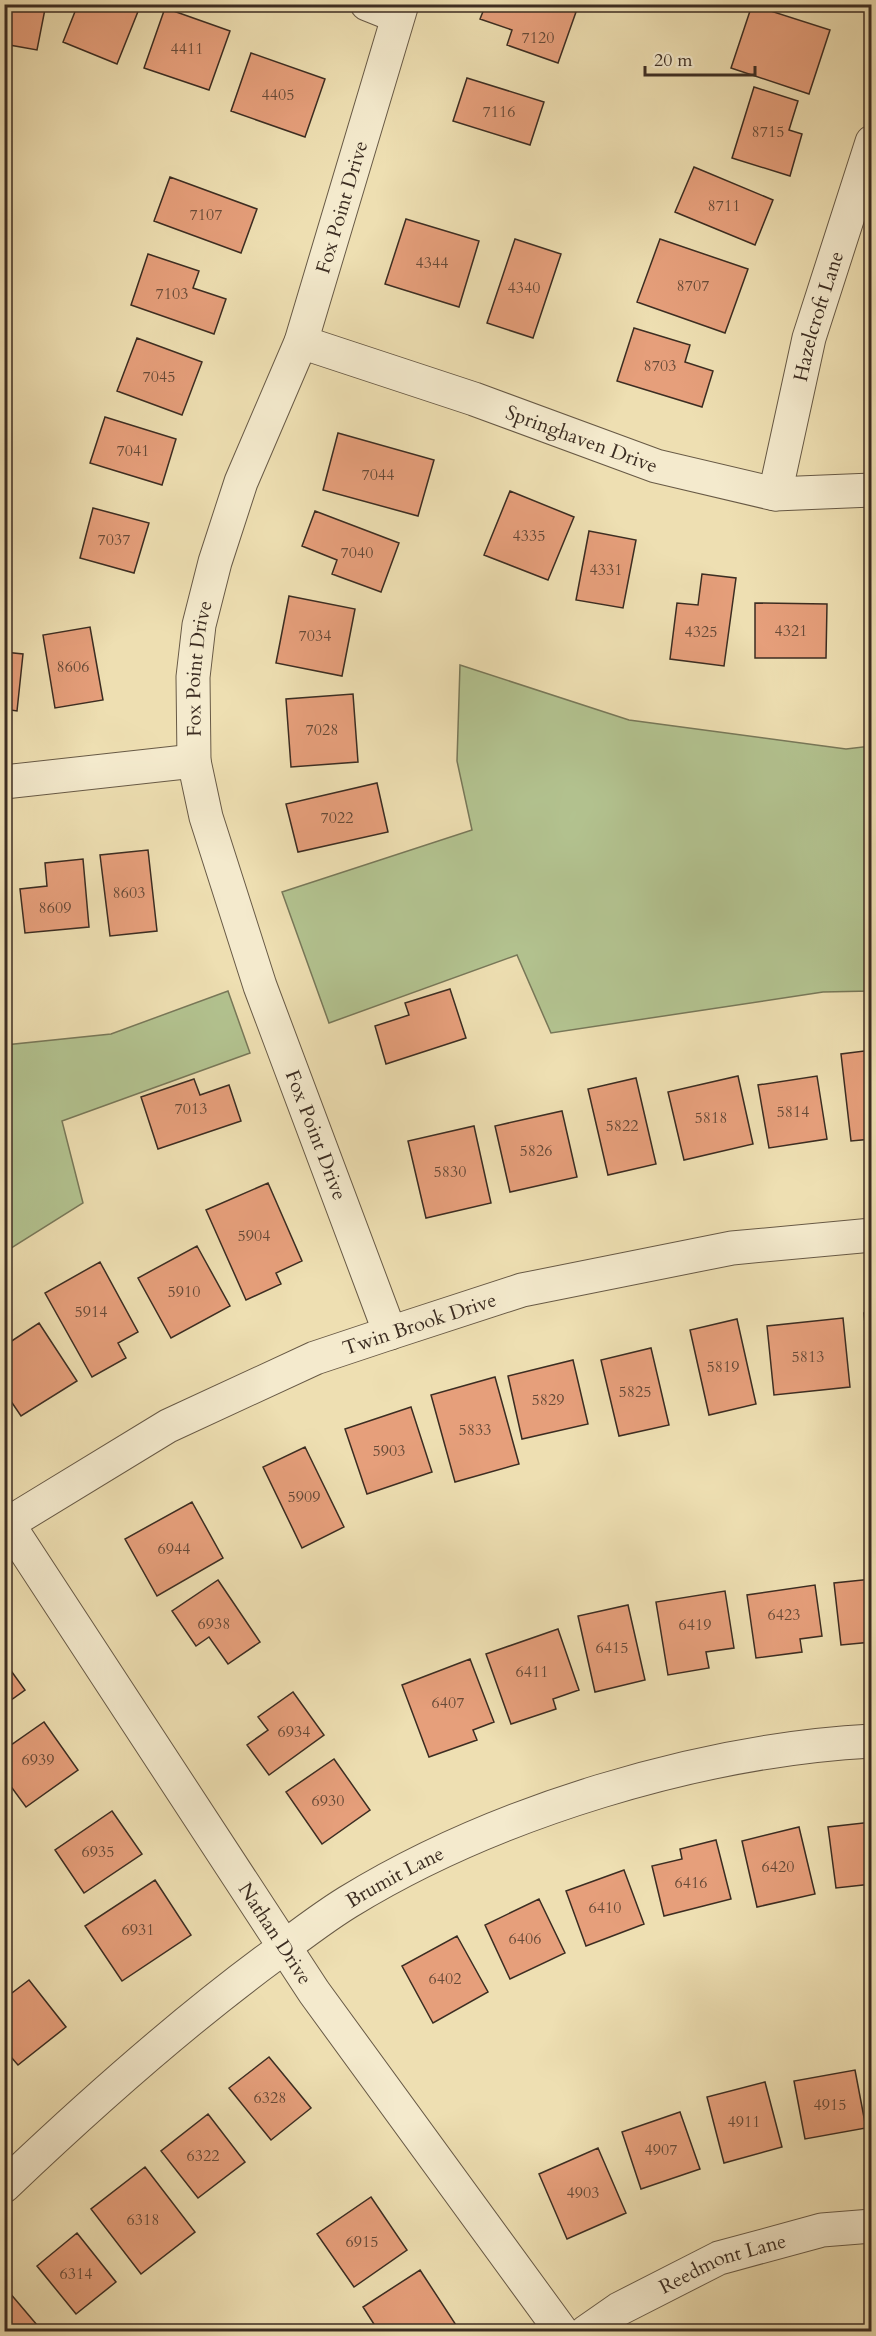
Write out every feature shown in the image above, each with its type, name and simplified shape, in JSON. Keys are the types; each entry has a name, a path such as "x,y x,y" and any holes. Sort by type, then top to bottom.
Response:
{"street":[{"path":"367,4 400,10"},
{"name":"Fox Point Drive","path":"390,1333 260,986 206,817 194,760 193,677 199,625 215,562 241,482 301,342 400,10"},
{"name":"Hazelcroft Lane","path":"775,494 809,338 872,142"},
{"name":"Springhaven Drive","path":"301,342 474,399 656,466 775,494 872,490"},
{"path":"4,782 194,760"},
{"name":"Twin Brook Drive","path":"6,1525 168,1426 315,1358 534,1288 732,1248 872,1234"},
{"name":"Nathan Drive","path":"6,1525 314,1992 562,2331"},
{"name":"Brumit Lane","path":"4,2186 130,2069 240,1980 347,1902 421,1862 500,1827 575,1800 669,1772 754,1754 872,1741"},
{"name":"Reedmont Lane","path":"586,2331 619,2309 719,2258 822,2230 872,2226"}],"green space":[{"path":"460,665 629,720 846,749 871,746 871,991 823,992 551,1033 517,955 329,1023 282,892 472,830 457,761"},
{"path":"228,991 250,1053 62,1121 83,1203 5,1252 5,1045 111,1034"}],"building":[{"path":"4,4 46,4 37,50 4,44"},
{"path":"78,4 141,4 117,64 63,42"},
{"path":"486,4 553,4 576,12 558,63 507,45 512,30 480,19"},
{"path":"807,4 835,4 833,11"},
{"path":"752,5 830,30 809,94 731,68"},
{"path":"165,8 230,31 209,90 144,68"},
{"path":"251,53 325,79 305,137 231,111"},
{"path":"467,78 544,102 530,145 453,121"},
{"path":"754,87 798,101 789,130 802,134 790,176 732,158"},
{"path":"694,167 773,200 755,245 675,212"},
{"path":"170,177 257,209 241,253 154,221"},
{"path":"406,219 479,241 459,307 385,284"},
{"path":"515,239 561,254 533,338 487,323"},
{"path":"660,239 748,269 725,333 637,302"},
{"path":"148,254 199,271 193,288 226,299 214,334 131,305"},
{"path":"634,328 690,345 685,362 713,371 702,407 617,381"},
{"path":"137,338 202,362 182,415 117,391"},
{"path":"105,417 176,439 162,485 90,463"},
{"path":"338,433 434,460 418,516 323,490"},
{"path":"510,491 574,517 548,580 484,555"},
{"path":"93,508 149,523 134,573 80,558"},
{"path":"315,511 399,543 381,592 332,574 337,560 302,546"},
{"path":"589,531 636,540 623,608 576,600"},
{"path":"872,565 872,625 866,566"},
{"path":"702,574 736,578 724,666 670,659 677,603 698,605"},
{"path":"289,596 355,609 342,676 276,663"},
{"path":"755,603 827,604 826,658 755,658"},
{"path":"90,627 103,700 55,708 43,635"},
{"path":"4,652 23,654 17,711 4,709"},
{"path":"353,694 358,762 291,767 286,699"},
{"path":"377,783 388,832 298,852 286,804"},
{"path":"148,850 157,931 110,936 100,855"},
{"path":"83,859 89,927 25,933 20,889 47,886 45,863"},
{"path":"450,989 466,1038 386,1064 375,1026 409,1015 405,1003"},
{"path":"872,1050 872,1139 851,1141 841,1054"},
{"path":"738,1076 753,1144 684,1160 668,1092"},
{"path":"817,1076 827,1139 769,1148 758,1085"},
{"path":"636,1078 656,1164 608,1175 588,1089"},
{"path":"194,1079 200,1095 229,1085 241,1121 158,1149 141,1097"},
{"path":"562,1111 577,1177 510,1192 495,1126"},
{"path":"474,1126 491,1203 426,1218 408,1141"},
{"path":"268,1183 302,1261 276,1273 281,1284 246,1300 206,1210"},
{"path":"197,1246 230,1306 171,1338 138,1278"},
{"path":"100,1262 138,1332 118,1343 126,1358 92,1377 45,1293"},
{"path":"864,1313 872,1313 872,1401"},
{"path":"843,1318 850,1387 774,1395 767,1326"},
{"path":"737,1319 756,1404 709,1415 690,1330"},
{"path":"39,1323 77,1381 21,1416 4,1391 4,1346"},
{"path":"651,1348 669,1425 619,1436 601,1360"},
{"path":"573,1360 588,1424 522,1439 508,1376"},
{"path":"495,1377 519,1464 455,1482 431,1395"},
{"path":"411,1407 432,1472 367,1494 345,1429"},
{"path":"305,1447 344,1527 302,1548 263,1467"},
{"path":"192,1502 223,1558 157,1596 125,1539"},
{"path":"872,1579 872,1642 841,1645 834,1583"},
{"path":"218,1580 260,1642 228,1664 209,1637 196,1646 172,1611"},
{"path":"815,1585 822,1636 800,1639 802,1652 756,1658 747,1595"},
{"path":"725,1591 734,1648 706,1652 709,1668 668,1675 656,1602"},
{"path":"628,1605 645,1680 595,1692 578,1616"},
{"path":"558,1629 579,1690 553,1699 556,1709 511,1724 486,1654"},
{"path":"470,1659 494,1722 473,1730 477,1740 429,1757 402,1685"},
{"path":"4,1661 25,1690 4,1705"},
{"path":"293,1692 324,1735 269,1775 247,1745 268,1730 258,1717"},
{"path":"44,1722 78,1770 26,1807 4,1777 4,1750"},
{"path":"334,1759 370,1810 322,1844 286,1792"},
{"path":"112,1811 142,1854 84,1893 55,1850"},
{"path":"872,1822 872,1884 836,1888 828,1827"},
{"path":"799,1827 815,1894 757,1907 742,1841"},
{"path":"716,1840 731,1899 664,1916 652,1866 682,1859 680,1849"},
{"path":"624,1870 644,1924 586,1946 566,1891"},
{"path":"155,1880 191,1935 122,1981 85,1926"},
{"path":"539,1899 565,1953 510,1979 485,1925"},
{"path":"457,1936 488,1992 433,2023 402,1966"},
{"path":"29,1980 66,2027 18,2065 4,2049 4,1999"},
{"path":"269,2057 311,2108 271,2140 229,2088"},
{"path":"855,2070 866,2128 805,2139 794,2081"},
{"path":"765,2082 782,2147 724,2163 707,2097"},
{"path":"680,2112 700,2169 641,2189 622,2132"},
{"path":"208,2114 245,2162 198,2198 161,2151"},
{"path":"598,2148 626,2213 567,2239 539,2174"},
{"path":"145,2167 195,2232 141,2274 91,2209"},
{"path":"371,2197 407,2250 354,2287 317,2234"},
{"path":"77,2233 116,2282 76,2314 37,2266"},
{"path":"420,2270 456,2325 446,2332 379,2332 363,2307"},
{"path":"9,2292 43,2332 4,2332 4,2296"}]}
